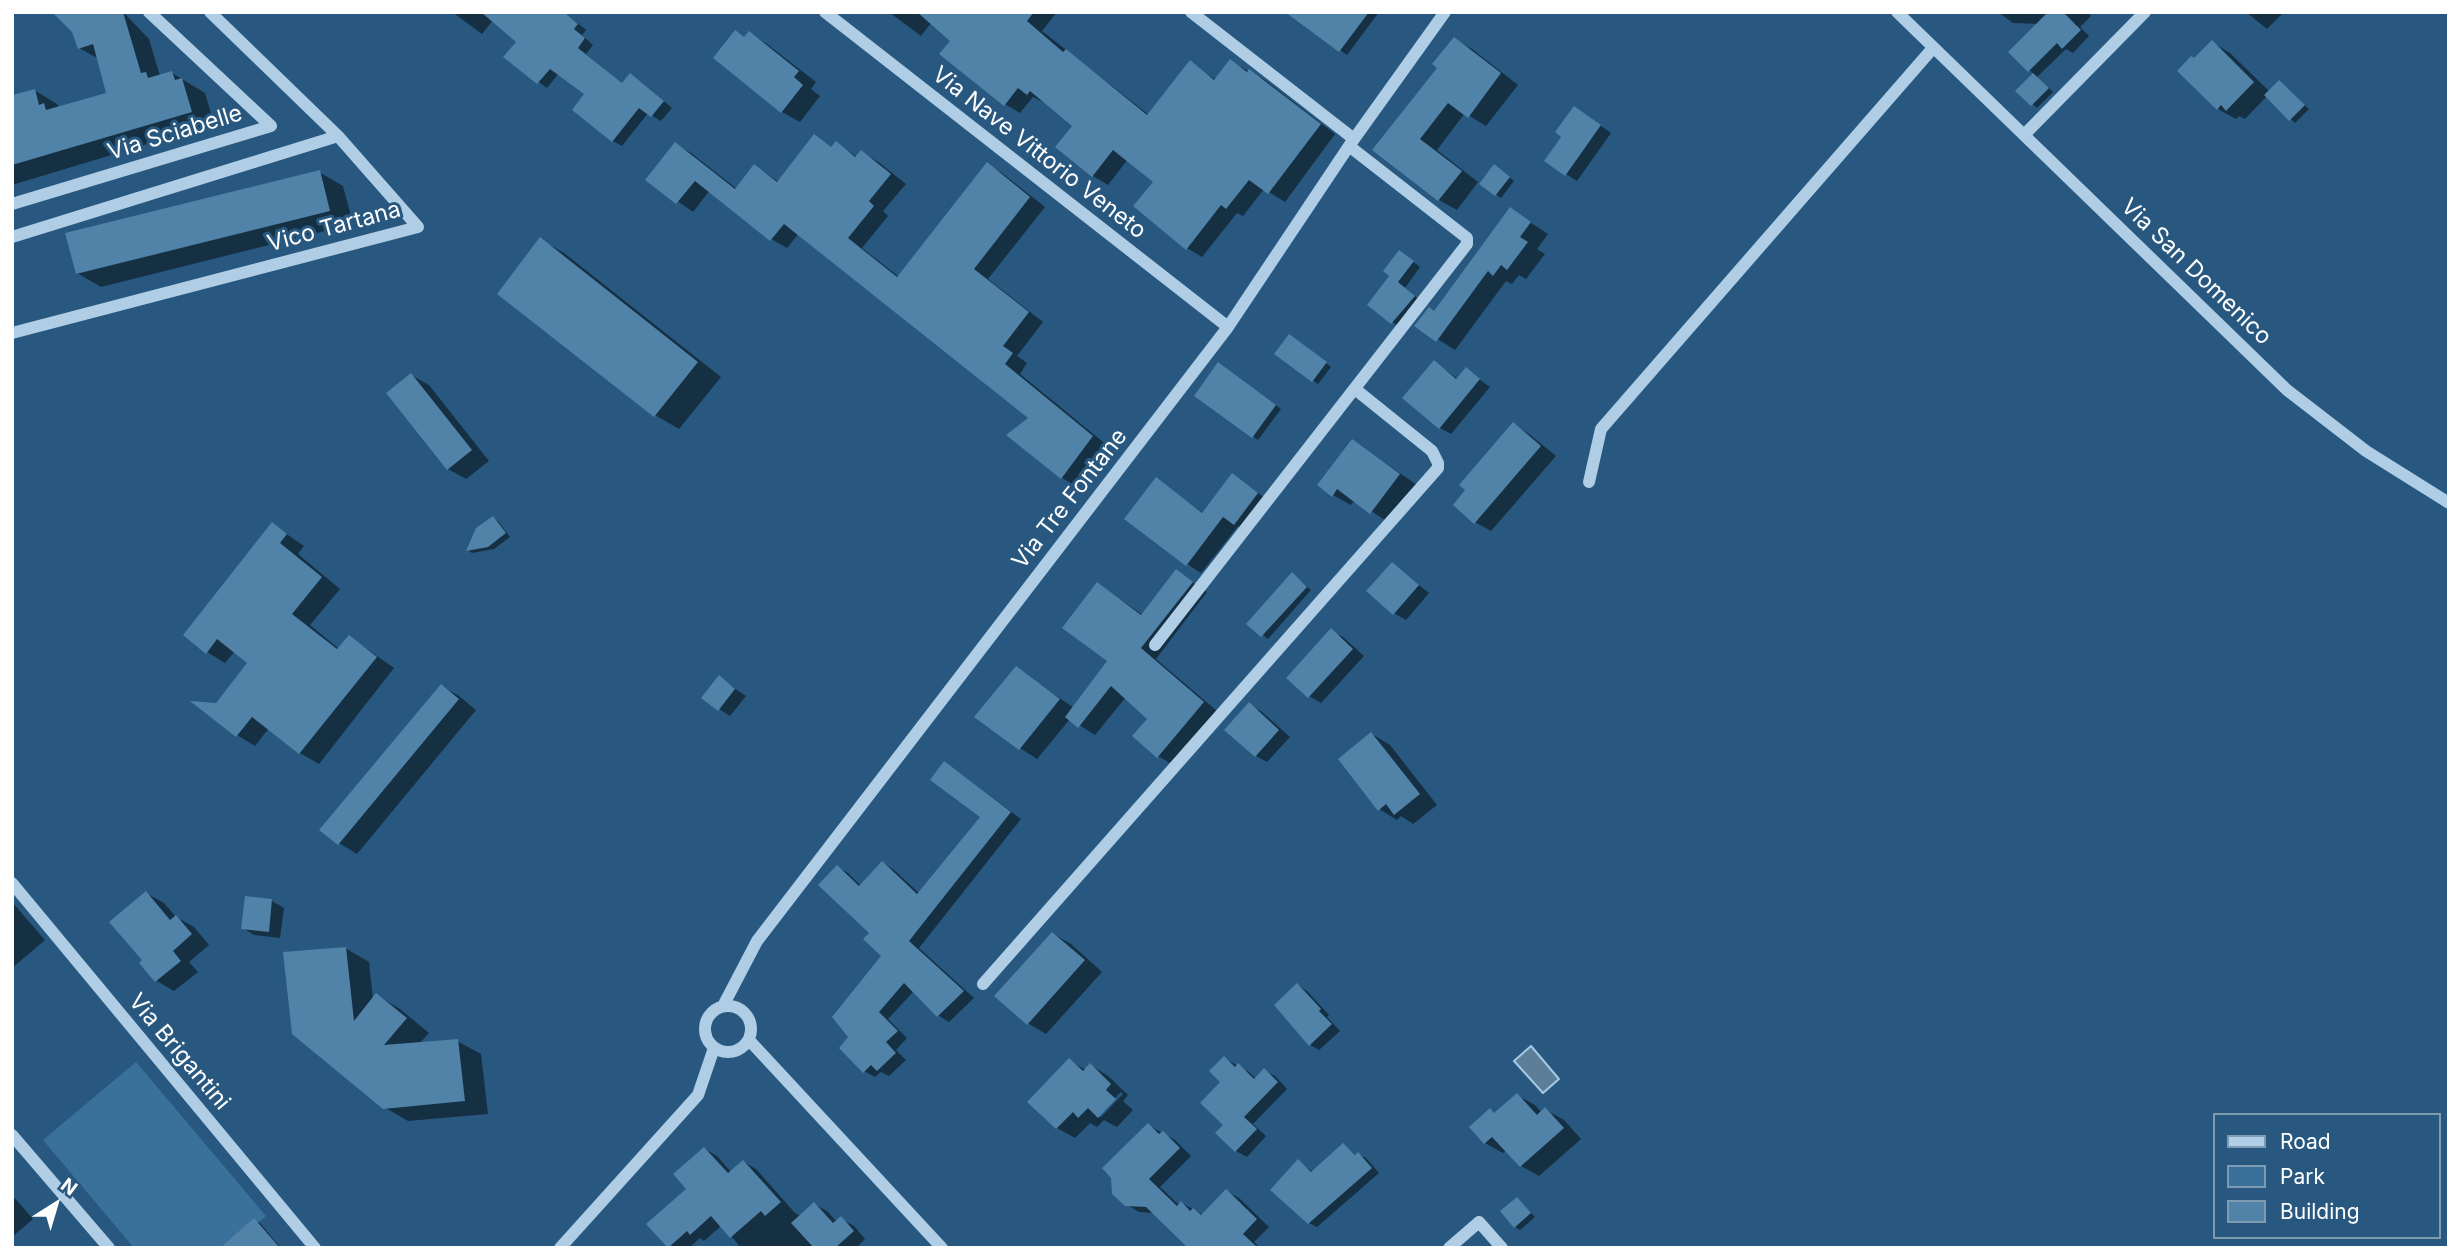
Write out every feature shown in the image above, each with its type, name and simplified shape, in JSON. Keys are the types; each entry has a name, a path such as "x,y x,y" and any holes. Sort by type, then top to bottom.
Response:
{"street":[{"name":"Via Sciabelle","path":"12,204 271,126 149,12"},
{"name":"Vico Tartana","path":"12,333 418,227 338,136 210,12"},
{"name":"Via Nave Vittorio Veneto","path":"825,12 1228,327"},
{"path":"1155,645 1467,244 1467,238 1191,12"},
{"name":"Via Tre Fontane","path":"723,1006 757,941 1228,327 1352,142 1445,12"},
{"name":"Via San Domenico","path":"1897,12 2287,390 2366,451 2449,503"},
{"path":"2024,135 2145,12"},
{"path":"1590,482 1601,429 1934,48"},
{"path":"12,237 338,136"},
{"path":"983,984 1438,468 1432,451 1355,388"},
{"name":"Via Brigantini","path":"12,883 314,1248"},
{"path":"723,1006 733,1006 748,1016 752,1031 749,1040 744,1047 731,1052 714,1048 707,1037 706,1021 710,1014 723,1006"},
{"path":"749,1040 942,1248"},
{"path":"560,1248 698,1095 714,1048"},
{"path":"12,1135 109,1248"},
{"path":"1449,1248 1479,1222 1502,1248"}],"green space":[{"path":"136,1062 266,1216 229,1248 134,1248 43,1140"}],"shaded area":[{"path":"1531,1046 1559,1079 1543,1093 1514,1061"}],"building":[{"path":"52,12 123,12 141,73 146,72 148,78 172,71 175,80 182,78 192,112 12,165 12,95 35,89 39,105 44,103 46,110 106,93 93,44 78,49 72,32"},
{"path":"481,12 564,12 578,24 574,29 585,38 578,48 622,83 630,73 664,101 651,117 639,108 612,142 572,110 584,94 550,69 537,84 503,57 516,42"},
{"path":"917,12 1034,12 1027,21 1063,52 1066,49 1147,115 1190,60 1214,80 1230,59 1247,72 1249,69 1321,124 1268,194 1249,180 1226,209 1221,205 1186,250 1133,206 1153,182 1113,150 1092,177 1055,147 1072,126 1030,91 1027,95 1018,88 1004,106 939,54 950,41"},
{"path":"1285,12 1369,12 1339,52"},
{"path":"2048,12 2063,12 2081,30 2062,49 2057,43 2028,72 2008,52"},
{"path":"735,30 744,37 749,31 799,71 794,77 803,85 781,113 713,58"},
{"path":"1454,37 1501,73 1468,118 1448,103 1420,139 1462,171 1438,201 1372,150 1437,68 1432,64"},
{"path":"2212,40 2254,82 2226,111 2221,105 2217,110 2177,71"},
{"path":"2033,73 2049,88 2031,106 2015,91"},
{"path":"2279,80 2305,105 2289,121 2264,95"},
{"path":"1574,106 1601,125 1565,176 1544,161 1561,137 1555,132"},
{"path":"814,134 831,147 836,141 855,157 861,150 891,174 869,201 874,206 848,238 897,277 987,162 1030,197 974,269 1029,312 1003,346 1013,353 1005,364 1093,436 1061,479 1006,435 1028,418 784,224 770,241 695,181 676,204 645,180 675,142 735,189 754,164 777,182"},
{"path":"1494,164 1510,177 1495,196 1479,184"},
{"path":"320,170 330,211 76,274 65,233"},
{"path":"1510,207 1531,222 1520,237 1528,242 1507,270 1501,265 1493,276 1488,271 1436,342 1414,326 1429,307 1434,311"},
{"path":"540,237 698,362 654,417 497,294"},
{"path":"1399,250 1414,261 1398,282 1415,296 1391,324 1367,305 1389,276 1383,271"},
{"path":"1289,334 1327,362 1312,382 1274,354"},
{"path":"1434,360 1456,379 1466,367 1480,379 1439,429 1402,398"},
{"path":"1218,362 1276,405 1252,438 1194,396"},
{"path":"411,373 472,450 447,470 386,393"},
{"path":"1513,422 1541,446 1474,524 1453,505 1465,490 1459,485"},
{"path":"1352,439 1400,474 1370,514 1337,489 1332,497 1317,485"},
{"path":"1232,473 1258,493 1234,525 1223,517 1186,566 1124,519 1156,477 1202,513"},
{"path":"493,516 506,533 488,547 466,551 476,528"},
{"path":"272,522 287,534 280,543 322,577 292,614 337,649 349,635 377,657 299,754 252,717 236,737 190,701 216,703 247,663 217,639 206,654 183,635"},
{"path":"1392,562 1419,585 1393,615 1366,591"},
{"path":"1176,569 1193,582 1141,648 1204,702 1157,758 1132,736 1147,719 1111,686 1078,728 1065,717 1107,661 1062,628 1097,582 1141,615"},
{"path":"1292,572 1307,587 1261,637 1246,624"},
{"path":"1331,628 1353,649 1308,698 1286,678"},
{"path":"1016,666 1060,699 1019,750 974,717"},
{"path":"719,675 735,689 718,711 701,698"},
{"path":"441,684 459,699 338,845 319,830"},
{"path":"1249,702 1279,730 1255,757 1224,730"},
{"path":"1371,732 1420,794 1394,815 1386,804 1378,811 1338,759"},
{"path":"944,761 1011,812 909,941 964,991 937,1017 904,983 879,1012 898,1031 886,1042 896,1053 877,1071 871,1065 863,1073 839,1048 848,1037 832,1017 881,956 863,939 869,933 818,885 837,865 859,886 882,861 917,894 980,817 930,780"},
{"path":"146,891 170,920 176,915 192,934 173,951 181,961 155,982 139,963 142,960 109,922"},
{"path":"245,896 272,899 269,932 241,929"},
{"path":"1052,932 1085,960 1027,1025 994,996"},
{"path":"346,947 354,1021 376,993 407,1018 384,1045 458,1039 465,1101 383,1109 292,1034 283,952"},
{"path":"1297,983 1332,1024 1309,1046 1274,1005"},
{"path":"1224,1056 1235,1067 1238,1063 1254,1079 1264,1068 1278,1082 1244,1117 1257,1129 1235,1152 1215,1133 1223,1125 1200,1103 1220,1082 1209,1071"},
{"path":"1069,1058 1083,1071 1090,1063 1111,1084 1106,1090 1116,1099 1098,1118 1088,1108 1078,1118 1073,1112 1056,1129 1027,1102"},
{"path":"1517,1093 1537,1115 1545,1107 1564,1128 1520,1167 1492,1137 1484,1144 1469,1127 1490,1108 1494,1113"},
{"path":"1148,1123 1159,1134 1163,1131 1180,1148 1149,1179 1177,1206 1181,1201 1190,1211 1193,1208 1201,1215 1226,1189 1257,1219 1243,1234 1258,1248 1188,1248 1146,1207 1125,1206 1112,1194 1111,1178 1102,1168"},
{"path":"1343,1143 1355,1155 1358,1152 1372,1168 1308,1224 1270,1190 1298,1159 1311,1172"},
{"path":"704,1147 728,1173 743,1160 781,1202 765,1216 761,1211 730,1238 711,1216 690,1235 687,1231 668,1248 646,1224 686,1189 673,1174"},
{"path":"1517,1197 1531,1213 1514,1228 1500,1211"},
{"path":"814,1202 833,1223 841,1216 854,1231 835,1248 814,1248 791,1223"},
{"path":"254,1218 280,1248 220,1248"}]}
